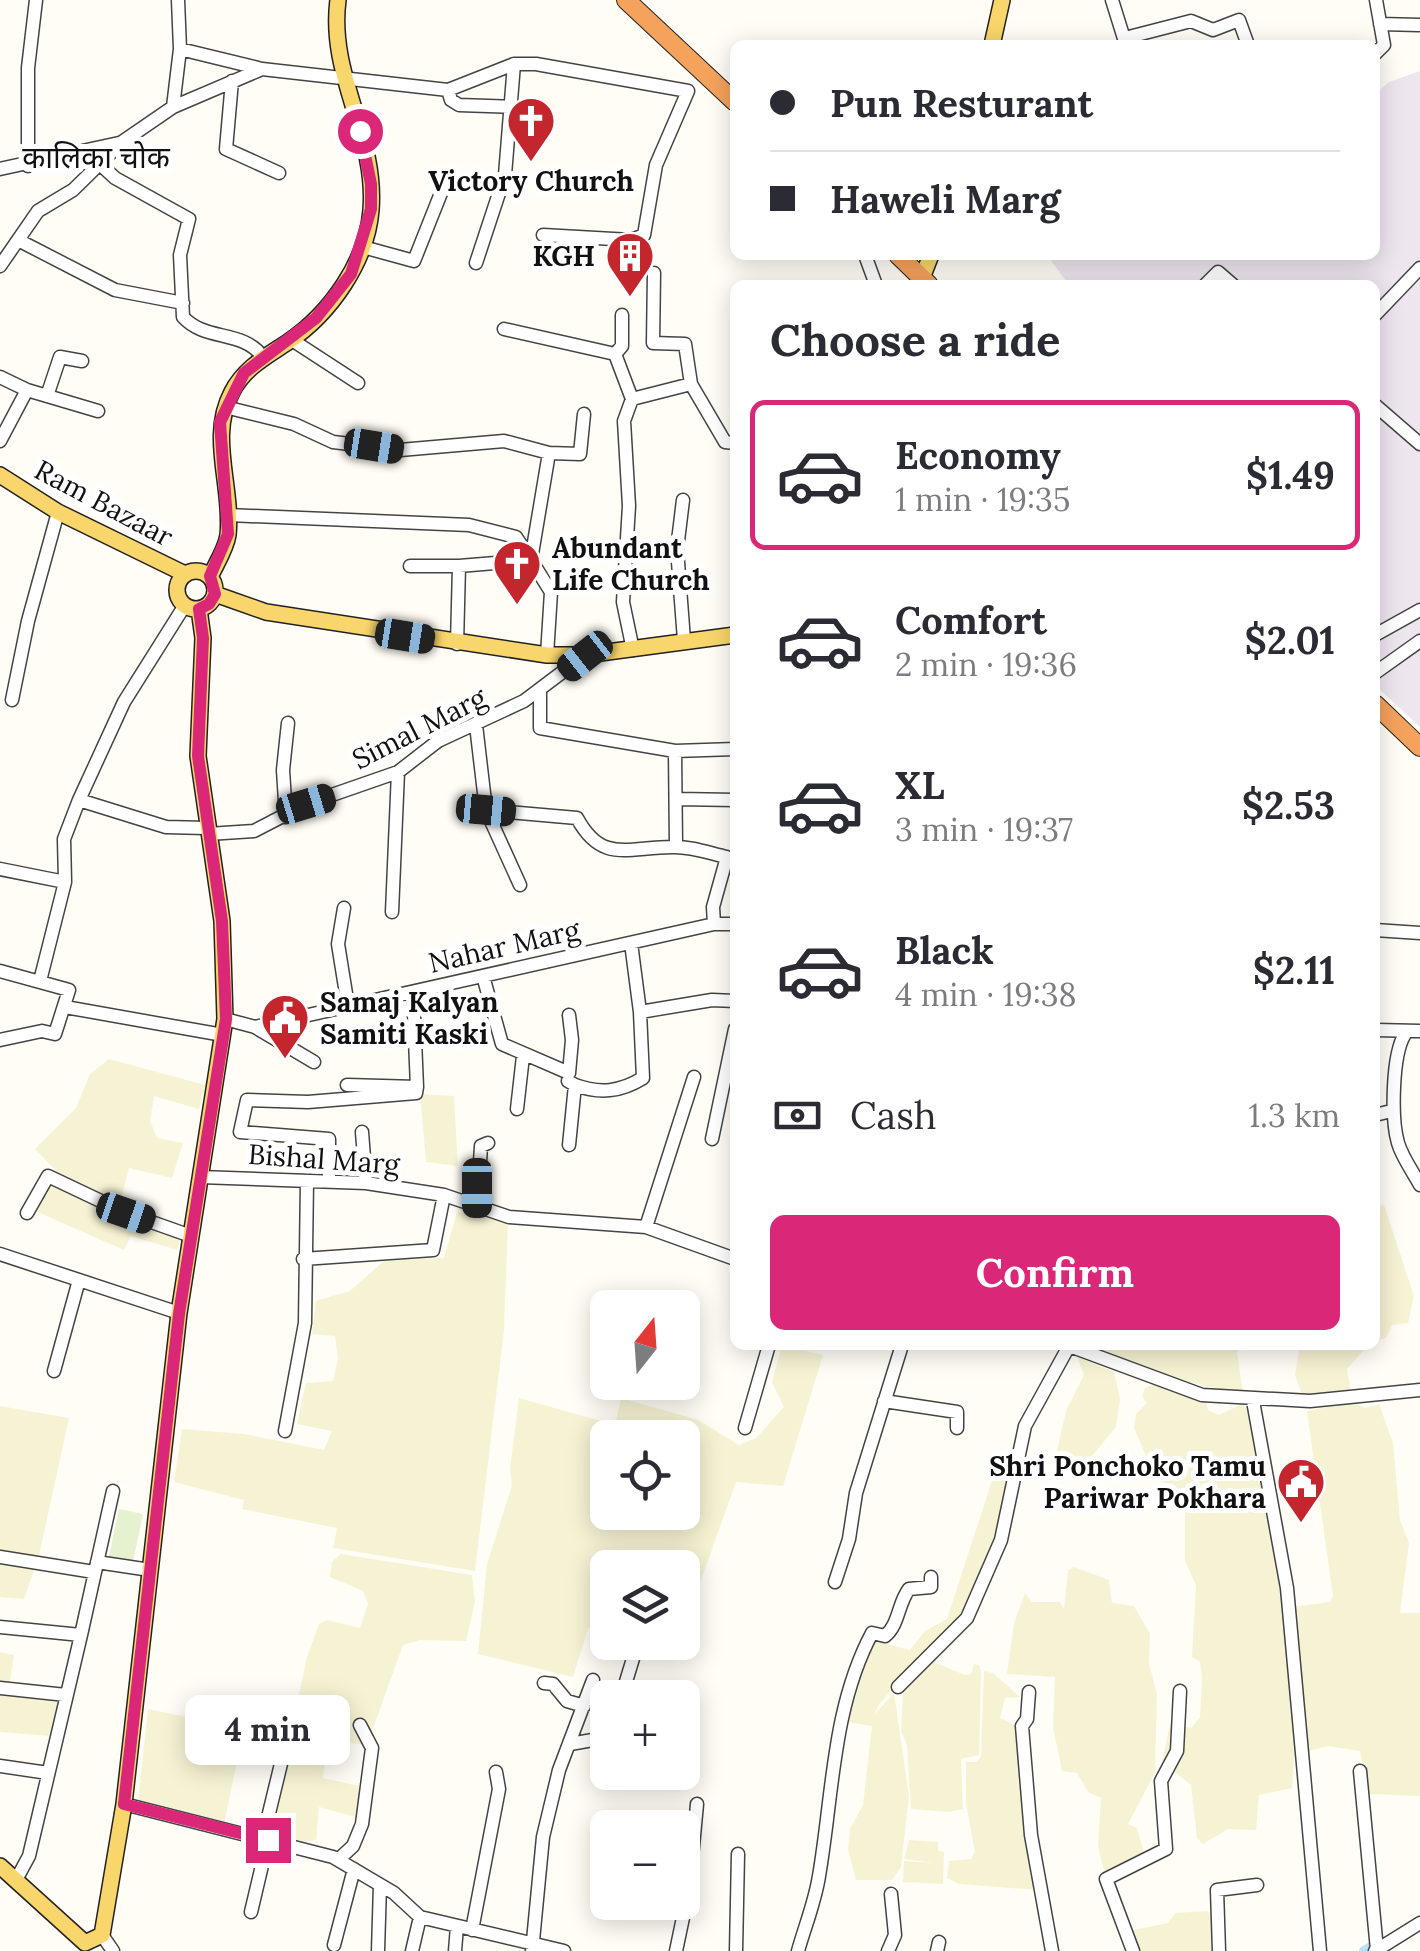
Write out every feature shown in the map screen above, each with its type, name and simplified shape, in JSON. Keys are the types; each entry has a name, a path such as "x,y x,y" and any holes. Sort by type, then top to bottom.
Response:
{"highway":[{"path":"626,0 730,97"},
{"path":"902,260 920,280"},
{"path":"1380,709 1420,747"}],"main road":[{"path":"192,607 209,604 215,594 210,576 227,541 220,422 225,406 244,373 292,340 338,292 363,247 371,184 336,53 338,0"},
{"path":"993,40 1002,0"},
{"name":"Ram Bazaar","path":"0,475 58,512 186,574"},
{"path":"0,1866 85,1943 102,1935 124,1804 179,1314 224,1027 222,921 198,756 203,638 192,607 177,588 186,574 198,571 210,576"},
{"path":"215,594 266,612 548,655 585,656 730,635"}],"street":[{"path":"28,166 28,68 36,0"},
{"path":"173,107 180,49 178,0"},
{"path":"1112,0 1125,40"},
{"path":"1376,0 1384,45 1380,49"},
{"path":"1128,40 1190,22 1213,30 1239,20 1246,40"},
{"path":"1380,24 1420,26"},
{"path":"180,49 262,70 448,90 514,64 536,64 688,91 656,164 644,235 631,240 543,236"},
{"path":"476,264 505,175 514,106 514,64"},
{"path":"0,266 38,212 74,190 122,142 173,107 262,70"},
{"path":"232,81 226,149 279,173"},
{"path":"448,90 451,100 460,105 514,106"},
{"path":"0,169 28,166 122,142"},
{"path":"86,151 99,165 189,219 180,255 183,317 192,326 253,344 263,358"},
{"path":"363,247 414,261 442,188"},
{"path":"18,240 115,290 183,303"},
{"path":"1380,310 1420,268"},
{"path":"654,274 655,344 685,344 691,384 724,442 730,442"},
{"path":"616,354 622,346 622,315"},
{"path":"504,329 616,354"},
{"path":"292,340 358,382"},
{"path":"616,354 632,399 624,421 629,506 623,602 633,650"},
{"path":"47,396 60,357 82,361"},
{"path":"0,377 26,390 98,411"},
{"path":"632,399 691,384"},
{"path":"0,441 26,390"},
{"path":"225,406 294,424 332,442 400,450 504,441 549,453 580,454 584,414"},
{"path":"1380,409 1420,444"},
{"path":"531,560 549,453"},
{"path":"684,500 676,549 684,640"},
{"path":"12,700 28,621 58,512"},
{"path":"228,515 470,525 516,537 551,592 548,655"},
{"path":"410,566 531,560"},
{"path":"457,644 459,566"},
{"path":"40,981 65,882 64,840 79,800 124,702 192,607"},
{"path":"1380,632 1420,610"},
{"path":"1380,669 1420,641"},
{"name":"Simal Marg","path":"79,800 166,827 254,831 286,818 306,804 398,772 438,741 540,690 585,656"},
{"path":"540,690 540,728 675,751 730,749"},
{"path":"286,818 283,770 288,723"},
{"path":"476,724 486,810 520,885"},
{"path":"675,751 676,846"},
{"path":"392,912 398,772"},
{"path":"678,799 730,800"},
{"path":"486,810 577,818 589,841 614,851 676,846 726,857 713,907 714,924"},
{"path":"0,869 65,882"},
{"path":"344,908 338,944 348,1006"},
{"name":"Nahar Marg","path":"65,1007 224,1027 255,1027 714,924 730,924"},
{"path":"1380,930 1420,932"},
{"path":"482,976 502,1044 572,1079 606,1091 628,1088 643,1078 632,943"},
{"path":"0,971 69,990 55,1034 42,1031 0,1040"},
{"path":"329,1182 329,1139 240,1132 247,1100 346,1100 416,1093 413,992"},
{"path":"640,1012 712,1000 730,1002"},
{"path":"568,1015 572,1040 569,1145"},
{"path":"255,1027 314,1062"},
{"path":"1380,1030 1416,1033"},
{"path":"1416,1033 1397,1056 1396,1130 1398,1144 1420,1183"},
{"path":"712,1140 730,1053"},
{"path":"517,1109 523,1056"},
{"path":"646,1227 694,1077"},
{"path":"346,1085 417,1086"},
{"path":"362,1132 366,1183"},
{"path":"477,1209 477,1168 481,1146 488,1143"},
{"path":"27,1213 48,1176 126,1213 190,1236"},
{"name":"Bishal Marg","path":"200,1177 366,1183 444,1195 509,1217 646,1227 730,1257"},
{"path":"285,1431 305,1324 306,1181"},
{"path":"303,1259 433,1250 444,1195"},
{"path":"0,1254 179,1314"},
{"path":"54,1371 79,1280"},
{"path":"745,1428 768,1350"},
{"path":"835,1582 900,1350"},
{"path":"898,1688 967,1618 1001,1540 1024,1426 1065,1350"},
{"path":"1081,1350 1202,1396 1310,1401 1420,1390"},
{"path":"884,1401 957,1412 957,1428"},
{"path":"1253,1401 1287,1588 1320,1951"},
{"path":"16,1880 30,1856 113,1491"},
{"path":"0,1557 150,1570"},
{"path":"798,1951 818,1881 832,1773 852,1680 872,1633 885,1636 892,1631 904,1594 909,1589 931,1586 931,1577"},
{"path":"0,1627 81,1635"},
{"path":"544,1683 553,1684 567,1701 584,1706"},
{"path":"0,1688 66,1695"},
{"path":"532,1948 543,1837 590,1689"},
{"path":"1133,1951 1106,1879 1166,1850 1161,1781 1177,1750 1180,1691"},
{"path":"1028,1692 1027,1719 1022,1726 1029,1814 1052,1951"},
{"path":"251,1912 294,1710 290,1706"},
{"path":"338,1860 350,1850 362,1824 372,1748 360,1725"},
{"path":"570,1744 590,1740"},
{"path":"0,1766 48,1773"},
{"path":"1360,1771 1376,1951 1420,1922"},
{"path":"472,1930 499,1790 496,1772"},
{"path":"124,1804 338,1860 380,1885 420,1916 532,1948 564,1951"},
{"path":"676,1951 689,1889 697,1804"},
{"path":"736,1951 738,1854"},
{"path":"334,1945 354,1869"},
{"path":"378,1951 380,1885"},
{"path":"1219,1951 1217,1890 1257,1885"},
{"path":"888,1951 895,1935 891,1894"},
{"path":"412,1951 420,1916"},
{"path":"454,1951 457,1926"},
{"path":"102,1935 113,1951"}],"shaded area":[{"path":"1420,71 1420,638 1380,663 1380,280 1065,280 1051,260 1380,260 1380,90 1389,82"},
{"path":"1420,646 1420,727 1380,690 1380,674"},
{"path":"109,1059 205,1085 199,1109 154,1096 150,1121 157,1138 183,1143 172,1178 129,1168 119,1206 65,1180 35,1149 76,1108 90,1074"},
{"path":"420,1094 454,1096 458,1166 426,1162"},
{"path":"49,1183 181,1237 177,1250 131,1236 124,1250 34,1210"},
{"path":"1384,1205 1414,1296 1408,1323 1392,1325 1386,1338 1380,1340 1380,1206"},
{"path":"457,1212 508,1223 504,1330 475,1571 333,1548 337,1528 242,1509 244,1500 174,1482 182,1429 244,1434 324,1450 332,1431 297,1424 306,1383 333,1381 338,1359 335,1336 312,1334 316,1301 350,1291 386,1259 444,1258"},
{"path":"781,1350 823,1355 783,1486 736,1482 700,1583 700,1550 590,1550 590,1627 573,1677 478,1654 487,1564 512,1486 510,1469 519,1398 597,1420 590,1420 590,1530 700,1530 700,1421 739,1445 756,1438 784,1407 772,1382"},
{"path":"1091,1350 1237,1350 1243,1394 1175,1379"},
{"path":"1299,1350 1364,1350 1347,1369 1351,1391 1303,1398 1295,1375"},
{"path":"1077,1357 1114,1372 1120,1399 1116,1427 1087,1462 1067,1462 1056,1455 1066,1411 1084,1375"},
{"path":"1155,1384 1206,1401 1208,1410 1219,1415 1242,1404 1249,1412 1271,1537 1293,1607 1330,1602 1333,1596 1307,1411 1354,1402 1365,1408 1379,1404 1393,1443 1400,1520 1409,1543 1400,1613 1420,1613 1420,1796 1368,1794 1360,1751 1328,1746 1294,1755 1292,1788 1259,1795 1256,1830 1228,1829 1203,1844 1197,1838 1191,1785 1162,1762 1170,1724 1191,1728 1200,1717 1202,1678 1200,1662 1192,1657 1196,1585 1185,1561 1185,1508 1151,1468 1134,1428 1136,1414 1147,1403 1142,1396 1145,1388"},
{"path":"621,1400 698,1420 616,1420"},
{"path":"0,1406 69,1418 39,1556 24,1599 0,1597"},
{"path":"997,1465 1011,1471 1002,1524 967,1609 880,1703 874,1715 894,1693 909,1796 901,1867 892,1880 856,1880 848,1850 850,1829 863,1805 872,1726 847,1722 855,1683 875,1641 910,1650 925,1631 947,1619"},
{"path":"341,1554 472,1575 475,1602 466,1641 420,1640 403,1645 367,1745 328,1740 323,1778 359,1786 359,1810 356,1817 319,1807 316,1840 298,1843 274,1836 270,1830 307,1657 319,1624 327,1620 360,1628 368,1604 363,1591 330,1577 332,1562"},
{"path":"1074,1567 1109,1580 1112,1603 1134,1606 1150,1634 1149,1664 1157,1694 1155,1773 1128,1824 1137,1828 1145,1856 1109,1872 1104,1870 1098,1847 1101,1798 1088,1792 1077,1773 1062,1771 1053,1727 1055,1677 1007,1674 1014,1623 1025,1593 1032,1602 1060,1602 1064,1609 1068,1570"},
{"path":"0,1652 14,1655 8,1692 59,1699 51,1736 0,1732"},
{"path":"936,1657 936,1663 965,1675 971,1674 974,1664 979,1665 981,1672 979,1755 961,1759 963,1809 949,1812 911,1809 907,1745 901,1731 903,1691"},
{"path":"984,1671 993,1673 1020,1697 1005,1698 1000,1718 1018,1727 1039,1890 959,1884 947,1878 949,1861 971,1859 975,1852 966,1804 966,1762 977,1762 981,1756"},
{"path":"195,1706 246,1718 224,1824 138,1803 148,1709 191,1718"},
{"path":"909,1840 938,1842 938,1851 944,1852 943,1884 903,1882 904,1861 935,1863 904,1859"},
{"path":"1208,1911 1213,1917 1215,1951 1134,1951 1129,1931 1168,1923 1175,1913"}],"green space":[{"path":"119,1509 143,1514 133,1562 109,1556"}],"waterway":[{"path":"1364,1951 1381,1942"}],"place":[{"name":"Victory Church","path":"531,164"},
{"name":"KGH","path":"630,298"},
{"name":"Abundant Life Church","path":"517,606"},
{"name":"Samaj Kalyan Samiti Kaski","path":"285,1060"},
{"name":"Shri Ponchoko Tamu Pariwar Pokhara","path":"1301,1524"}],"district":[{"name":"कालिका चोक","path":"96,158"}],"route":[{"path":"268,1840 124,1804 179,1314 226,1019 222,921 198,756 203,638 199,609 209,604 215,594 210,576 228,534 220,422 244,373 316,318 351,274 363,247 371,209 371,184 360,131"}]}
